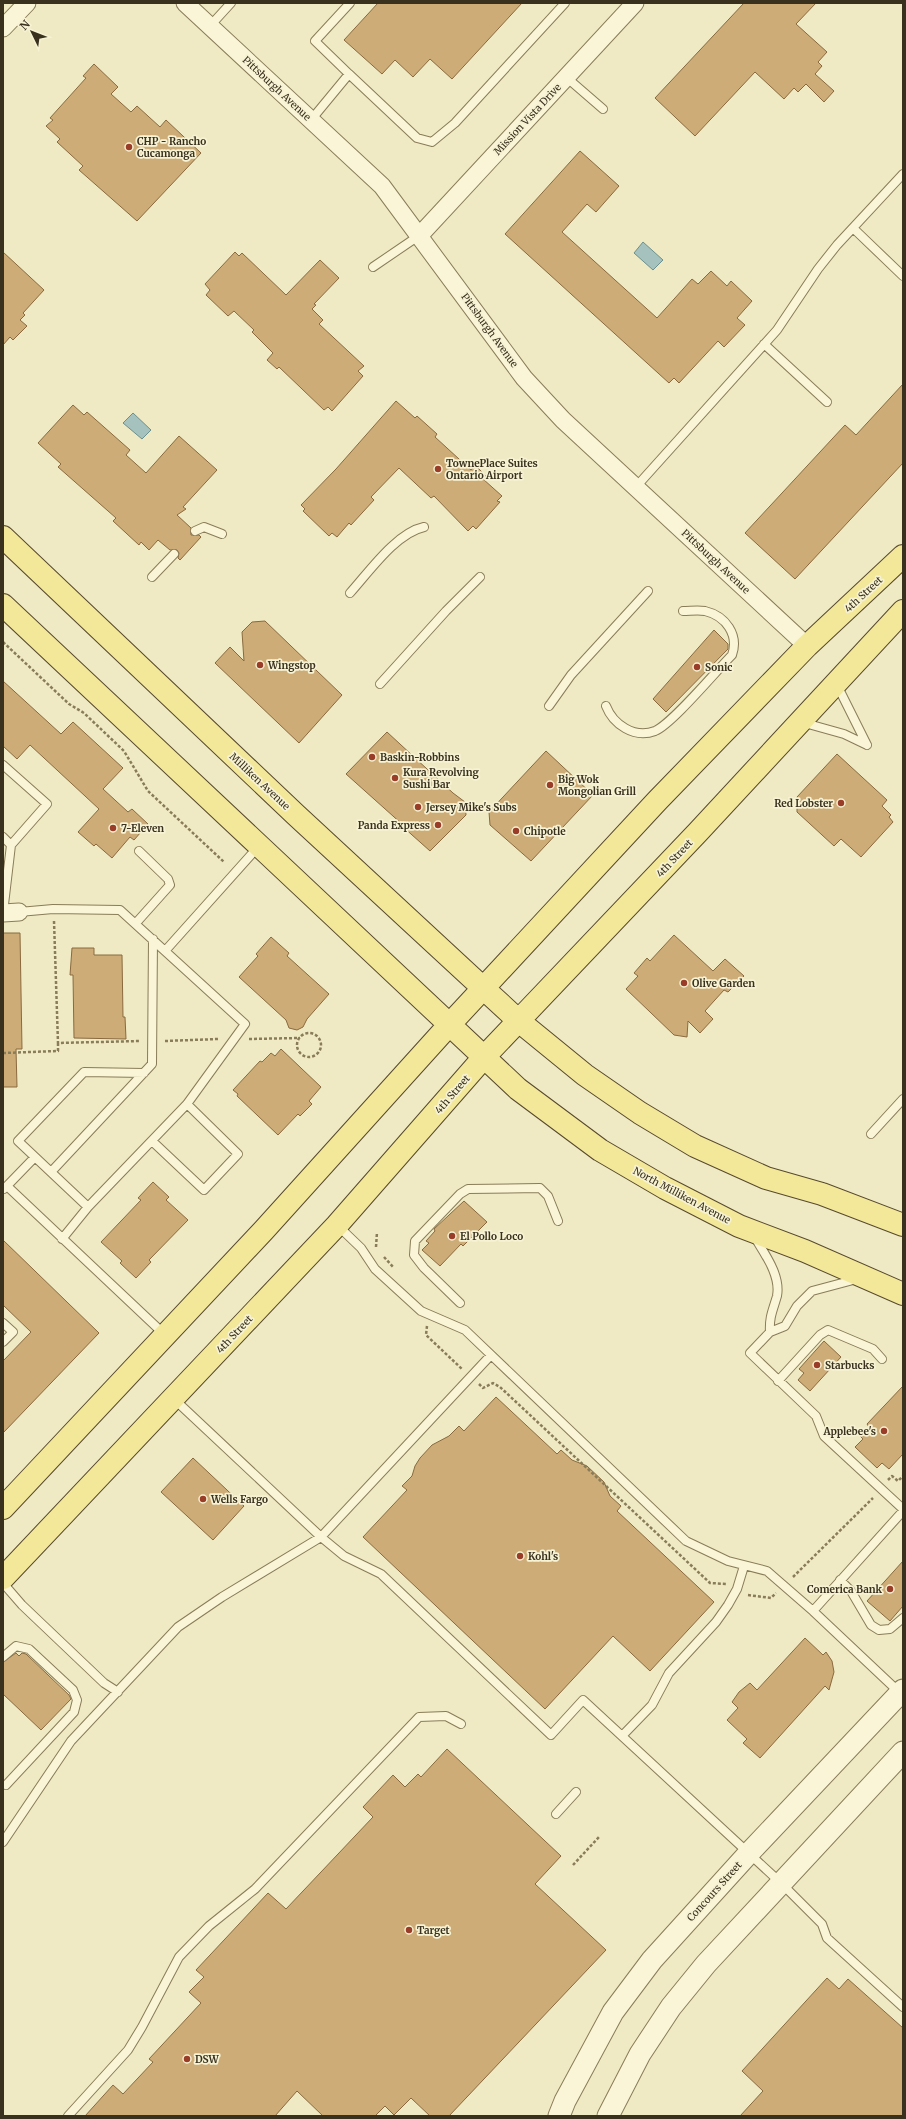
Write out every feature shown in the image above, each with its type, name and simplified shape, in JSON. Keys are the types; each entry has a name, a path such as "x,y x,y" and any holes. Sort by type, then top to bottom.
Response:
{"main road":[{"name":"Milliken Avenue","path":"3,537 296,815 520,1022"},
{"name":"4th Street","path":"3,1508 269,1224 450,1024 653,804 807,646 903,556"},
{"path":"3,605 100,698 260,845 485,1056"},
{"name":"4th Street","path":"3,1578 337,1225 485,1056 520,1022 903,611"},
{"path":"520,1022 585,1075 640,1113 695,1146 766,1178 822,1194 903,1226"},
{"name":"North Milliken Avenue","path":"485,1056 518,1089 600,1150 665,1188 751,1230 866,1277 903,1294"}],"street":[{"path":"3,28 27,3"},
{"name":"Pittsburgh Avenue","path":"185,3 382,186 420,235 524,378 563,420 807,646"},
{"name":"Mission Vista Drive","path":"420,235 633,4"},
{"name":"Concours Street","path":"560,2116 565,2101 613,2012 652,1960 749,1853 902,1692"},
{"path":"608,2116 640,2054 670,2007 706,1964 782,1884 903,1752"}],"lane":[{"path":"210,26 230,3"},
{"path":"350,3 315,41 417,138 432,142 455,123 565,3"},
{"path":"311,120 349,74"},
{"path":"566,77 603,109"},
{"path":"635,488 777,330 818,269 853,228 903,174"},
{"path":"853,228 903,276"},
{"path":"373,267 420,235"},
{"path":"764,344 827,402"},
{"path":"195,531 204,527 222,534"},
{"path":"350,593 402,537 413,529 424,527"},
{"path":"152,577 174,554"},
{"path":"380,684 446,611 480,578"},
{"path":"549,706 571,675 648,591"},
{"path":"606,706 609,714 627,730 639,733 655,731 669,722 732,655 736,645 732,631 720,618 705,611 683,610"},
{"path":"800,722 844,734 867,745 836,684"},
{"path":"3,765 47,804 11,845 8,913 53,909 120,910 245,1024 187,1104 88,1207 62,1239"},
{"path":"3,837 11,845"},
{"path":"165,950 260,845"},
{"path":"136,923 170,885 168,879 139,851"},
{"path":"51,1172 152,1064 153,939"},
{"path":"88,1207 18,1141 84,1072 144,1072"},
{"path":"871,1134 903,1099"},
{"path":"152,1141 204,1190 238,1154 187,1104"},
{"path":"35,1157 5,1188 166,1335"},
{"path":"460,1303 424,1268 414,1255 415,1241 460,1194 468,1188 540,1188 548,1196 558,1221"},
{"path":"337,1225 361,1248 375,1269 421,1311 465,1330 686,1541 703,1551 744,1566 767,1571 902,1692"},
{"path":"751,1230 775,1274 777,1295 769,1318 770,1332"},
{"path":"813,1611 903,1510 824,1436 816,1416 750,1353 770,1332 785,1326 797,1306 812,1291 866,1277"},
{"path":"3,1322 13,1332 3,1342"},
{"path":"778,1380 820,1335 828,1330 873,1350 882,1359"},
{"path":"3,1842 71,1741 184,1622 321,1538 491,1355"},
{"path":"173,1398 321,1538 344,1556 381,1574 551,1735 583,1700 782,1884 822,1924 828,1938 903,2007"},
{"path":"622,1736 652,1705 669,1673 716,1622 737,1589 744,1566"},
{"path":"840,1580 852,1591 871,1625 879,1630 890,1629 903,1618"},
{"path":"3,1583 22,1605 104,1683 118,1692"},
{"path":"3,1657 16,1646 29,1649 73,1690 77,1700 74,1712 6,1785"},
{"path":"68,2116 128,2050 142,2027 179,1957 209,1926 255,1888 419,1717 446,1716 461,1724"},
{"path":"556,1814 576,1792"}],"path":[{"path":"3,642 69,704 84,713 124,751 148,791 224,862"},
{"path":"3,1053 58,1051 53,909"},
{"path":"58,1043 300,1038 307,1034 318,1037 321,1048 317,1055 310,1057 302,1055 298,1045 300,1038"},
{"path":"377,1232 376,1246 378,1250"},
{"path":"381,1255 397,1270"},
{"path":"430,1315 426,1334 483,1388 493,1383 500,1387 710,1583 724,1583 750,1596 771,1598 881,1489 892,1476 898,1481 903,1476"},
{"path":"573,1865 599,1837"}],"water":[{"path":"643,242 663,260 653,270 634,253"},
{"path":"133,413 151,430 142,439 123,423"}],"building":[{"path":"378,3 522,3 452,79 430,59 413,77 395,60 382,74 344,40"},
{"path":"744,3 816,3 796,24 827,52 818,62 822,66 815,74 834,91 824,102 806,84 798,92 794,88 784,99 755,72 695,136 655,98"},
{"name":"CHP - Rancho Cucamonga","path":"94,64 118,87 111,94 131,112 137,106 160,127 166,120 201,153 137,221 79,170 83,166 57,142 60,139 46,126 53,120 50,118 86,78 83,76"},
{"path":"580,151 619,186 596,212 587,204 562,232 657,318 692,279 698,284 711,271 727,286 731,281 752,301 737,318 745,325 724,347 718,341 679,383 674,378 669,383 505,234"},
{"path":"3,252 44,290 23,313 25,315 20,320 27,326 13,340 10,337 3,345"},
{"path":"235,252 239,256 242,253 286,295 320,260 339,278 314,304 316,305 312,309 323,320 319,324 364,366 358,371 363,376 332,411 328,407 324,410 279,367 277,369 267,360 273,353 252,332 254,330 234,311 228,316 206,295 210,290 205,284"},
{"path":"903,384 903,463 795,579 745,533 845,425 856,435"},
{"name":"TownePlace Suites Ontario Airport","path":"396,401 415,418 417,416 437,434 435,437 471,470 475,465 486,476 483,479 502,496 497,501 500,502 476,529 473,526 468,531 434,496 431,498 399,468 371,497 374,500 351,525 349,523 337,537 332,533 329,536 303,511 305,509 301,505 336,469"},
{"path":"73,405 84,415 87,412 130,450 126,455 146,473 179,436 217,470 183,507 186,509 177,515 191,528 191,535 199,535 201,537 180,560 178,558 179,553 177,550 170,550 158,540 149,550 141,542 139,545 113,521 116,518 58,467 61,464 38,443"},
{"path":"265,621 342,695 299,743 215,663 230,647 244,661 242,632 252,622"},
{"name":"Sonic","path":"714,630 728,644 728,649 666,712 653,699"},
{"path":"3,681 61,734 73,722 123,768 103,789 128,812 132,809 148,824 134,840 130,837 112,858 96,844 94,846 78,832 99,809 30,745 17,759 3,746"},
{"path":"387,732 453,793 465,802 466,815 430,851 346,774"},
{"path":"546,751 593,795 531,861 490,825 489,812"},
{"name":"Red Lobster","path":"837,754 887,800 882,806 891,815 889,817 893,822 861,857 841,839 834,846 797,812 797,797"},
{"path":"3,933 20,933 22,1049 16,1049 17,1087 3,1087"},
{"name":"Olive Garden","path":"674,935 713,971 725,959 744,976 728,992 724,990 705,1011 713,1019 700,1033 688,1021 687,1037 674,1035 626,989 638,976 634,973 647,958 650,961"},
{"path":"271,937 289,953 287,956 329,994 307,1019 303,1027 297,1030 289,1028 286,1020 239,977 258,956 256,954"},
{"path":"72,948 94,948 94,955 122,955 123,1017 125,1017 126,1039 74,1038 73,975 70,975"},
{"path":"281,1049 321,1087 309,1101 312,1104 300,1116 298,1114 278,1135 237,1096 238,1094 233,1090 260,1061 262,1062 271,1053 275,1056"},
{"path":"153,1182 169,1197 166,1200 188,1220 149,1260 151,1262 136,1278 120,1263 122,1261 101,1242 141,1200 138,1198"},
{"name":"El Pollo Loco","path":"464,1201 487,1222 463,1246 461,1244 440,1266 422,1250 429,1243 426,1241 435,1231 434,1229"},
{"path":"3,1240 99,1333 3,1433 3,1361 31,1332 3,1305"},
{"name":"Starbucks","path":"824,1341 841,1357 810,1391 798,1380 804,1373 799,1369"},
{"name":"Applebee's","path":"903,1386 903,1454 889,1469 882,1463 877,1468 855,1447 863,1439 860,1436 869,1427 867,1424"},
{"path":"496,1397 557,1454 561,1450 572,1460 587,1466 604,1482 610,1496 621,1506 617,1511 714,1602 650,1671 613,1636 545,1709 363,1537 407,1490 402,1486 412,1476 415,1466 420,1458 432,1445 449,1436 459,1426 464,1431"},
{"name":"Wells Fargo","path":"193,1458 244,1506 213,1540 161,1492"},
{"name":"Comerica Bank","path":"903,1561 903,1606 890,1621 867,1601"},
{"path":"805,1638 823,1655 826,1652 832,1661 834,1672 829,1690 825,1686 760,1758 743,1743 747,1739 727,1720 738,1708 732,1702 739,1692 750,1683 757,1690"},
{"path":"16,1653 19,1656 22,1653 26,1654 69,1695 71,1699 41,1730 3,1694 3,1662"},
{"name":"Target","path":"447,1749 561,1856 535,1884 606,1950 449,2116 430,2116 411,2098 394,2115 385,2106 375,2116 323,2116 297,2091 275,2116 85,2116 113,2085 123,2094 153,2062 149,2059 201,2003 189,1992 204,1977 196,1970 268,1893 286,1909 373,1817 363,1807 393,1775 405,1787 418,1774 421,1777"},
{"path":"827,1978 839,1989 848,1979 903,2028 903,2116 740,2116 763,2091 742,2071"}],"place":[{"name":"CHP - Rancho Cucamonga","path":"129,147"},
{"name":"TownePlace Suites Ontario Airport","path":"438,469"},
{"name":"Wingstop","path":"260,665"},
{"name":"Sonic","path":"697,667"},
{"name":"Baskin-Robbins","path":"372,757"},
{"name":"Kura Revolving Sushi Bar","path":"395,778"},
{"name":"Big Wok Mongolian Grill","path":"550,785"},
{"name":"Red Lobster","path":"841,803"},
{"name":"Jersey Mike's Subs","path":"418,807"},
{"name":"Panda Express","path":"438,825"},
{"name":"7-Eleven","path":"113,828"},
{"name":"Chipotle","path":"516,831"},
{"name":"Olive Garden","path":"684,983"},
{"name":"El Pollo Loco","path":"452,1236"},
{"name":"Starbucks","path":"817,1365"},
{"name":"Applebee's","path":"884,1431"},
{"name":"Wells Fargo","path":"203,1499"},
{"name":"Kohl's","path":"520,1556"},
{"name":"Comerica Bank","path":"890,1589"},
{"name":"Target","path":"409,1930"},
{"name":"DSW","path":"187,2059"}]}
